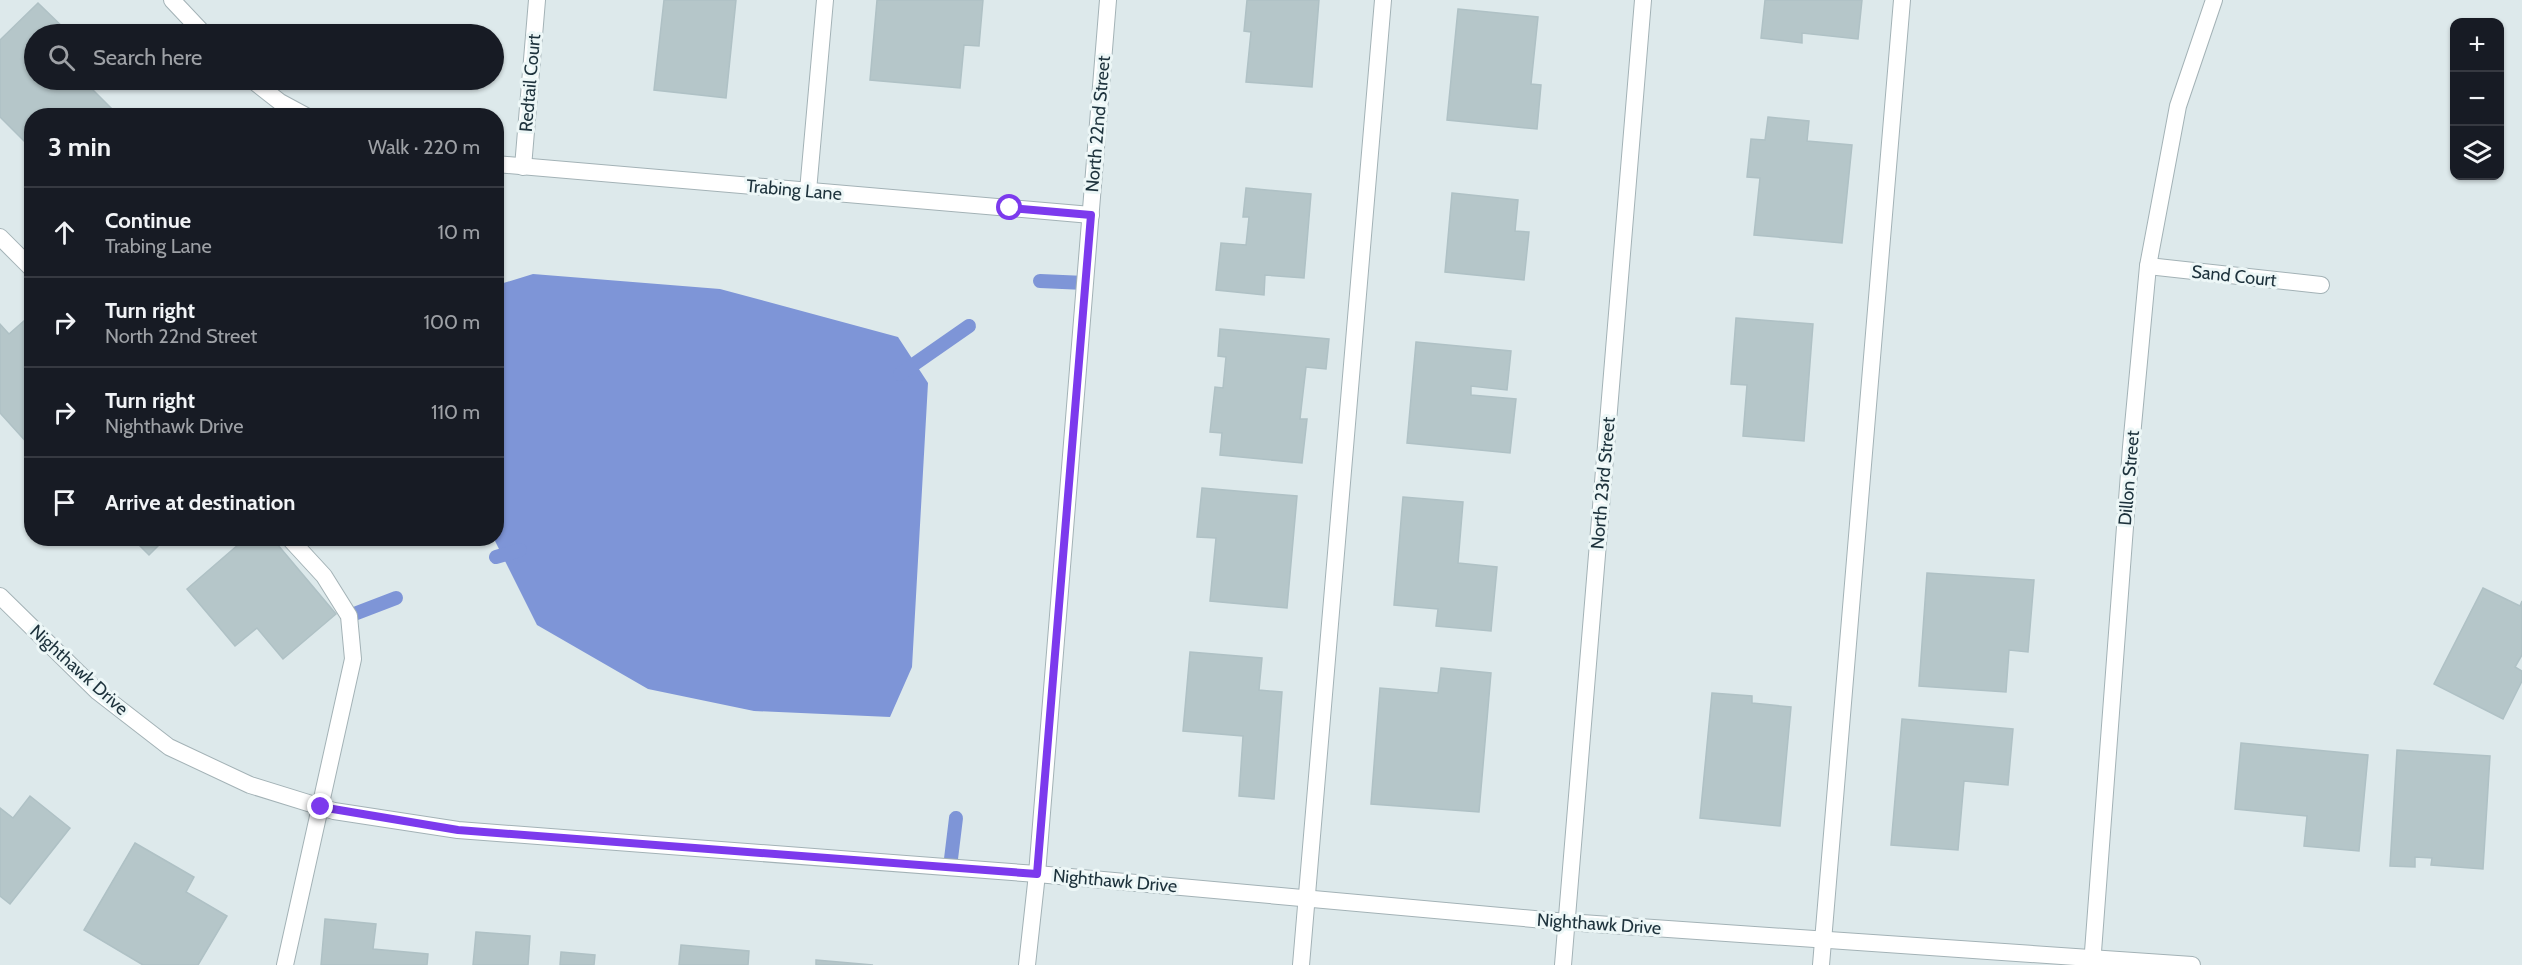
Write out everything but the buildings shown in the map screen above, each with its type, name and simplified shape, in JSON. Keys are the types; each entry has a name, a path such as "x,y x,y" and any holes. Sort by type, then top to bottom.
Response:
{"street":[{"path":"172,0 195,24"},
{"name":"Redtail Court","path":"523,166 537,0"},
{"path":"808,191 825,0"},
{"name":"North 22nd Street","path":"1027,965 1037,874 1108,0"},
{"path":"1301,965 1383,0"},
{"name":"North 23rd Street","path":"1563,965 1643,0"},
{"path":"1821,965 1902,0"},
{"name":"Dillon Street","path":"2092,962 2131,447 2148,266 2178,106 2214,0"},
{"path":"265,90 291,108"},
{"name":"Trabing Lane","path":"504,165 1091,215"},
{"path":"0,237 24,261"},
{"name":"Sand Court","path":"2148,266 2321,285"},
{"path":"285,965 353,658 350,616 324,576 296,546"},
{"name":"Nighthawk Drive","path":"0,596 98,692 169,747 250,785 321,807 458,830 1037,874 1567,922 2092,962 2192,965"}],"water":[{"path":"533,274 720,289 898,337 928,383 912,667 890,717 754,711 648,689 537,625 498,546 504,546 504,283"}],"waterway":[{"path":"1040,281 1085,283"},
{"path":"900,374 969,326"},
{"path":"496,557 520,550"},
{"path":"349,616 396,598"},
{"path":"950,867 956,818"}],"route":[{"path":"321,807 333,811 458,830 1037,874 1091,215 1010,208"}]}
